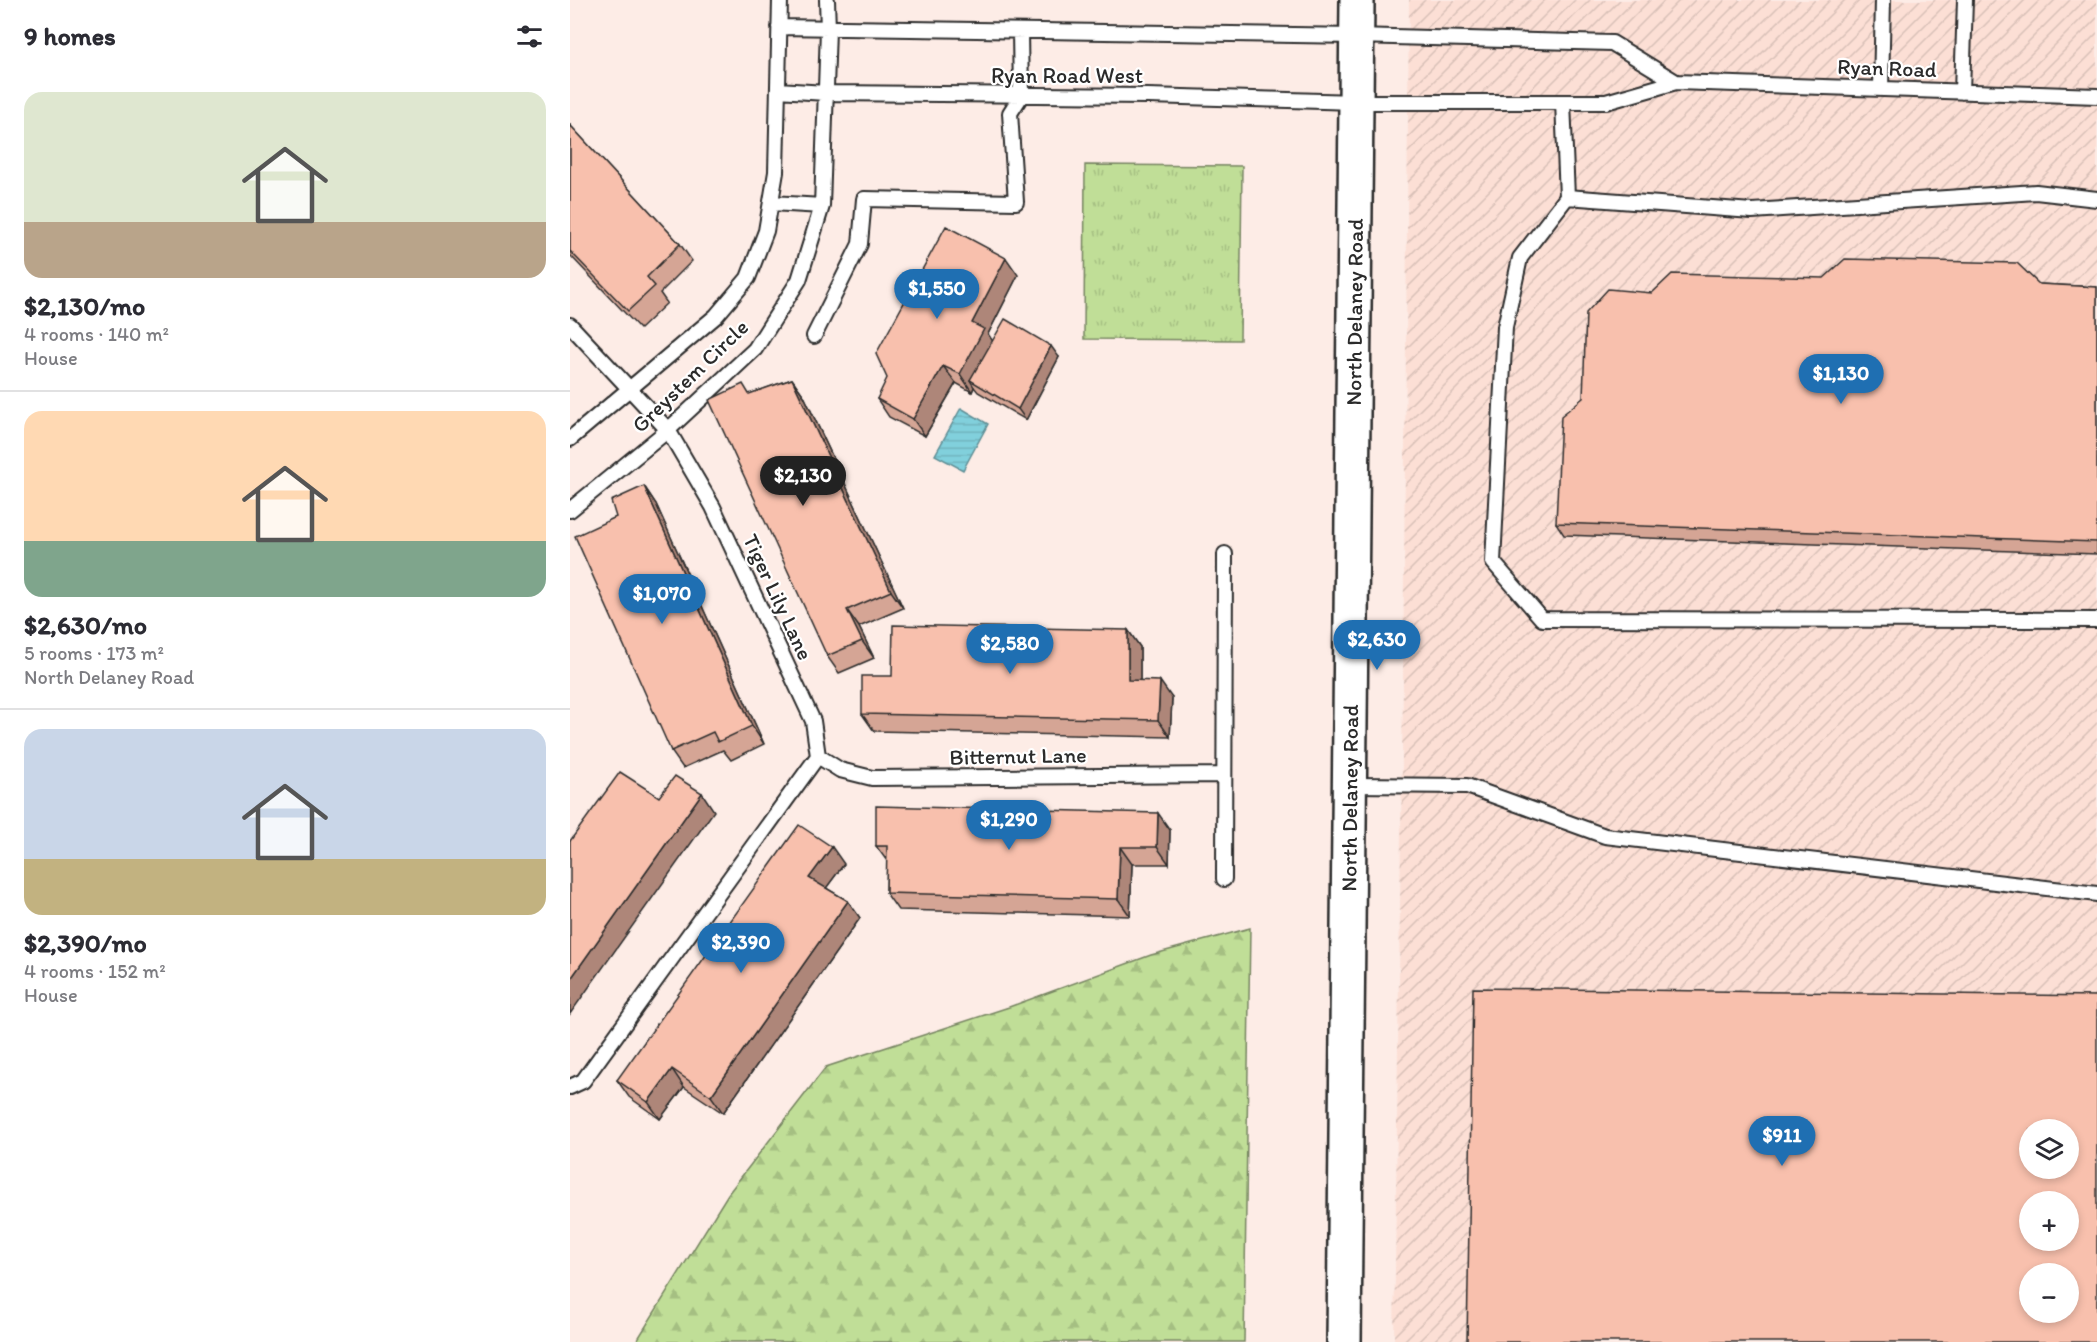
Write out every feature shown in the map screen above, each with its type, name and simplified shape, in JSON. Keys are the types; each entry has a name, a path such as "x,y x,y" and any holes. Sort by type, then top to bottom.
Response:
{"street":[{"name":"North Delaney Road","path":"1344,1342 1357,0"}],"lane":[{"name":"Greystem Circle","path":"570,439 716,316 748,278 766,231 776,172 780,0"},
{"name":"Greystem Circle","path":"570,510 668,430 755,349 799,280 822,206 827,0"},
{"path":"1881,89 1883,0"},
{"path":"1962,92 1965,0"},
{"name":"Ryan Road West","path":"779,27 1356,36"},
{"path":"814,336 860,244 864,199 1016,202 1010,113 1021,96 1020,31"},
{"name":"Ryan Road","path":"1356,36 1612,43 1676,82"},
{"name":"Ryan Road","path":"1356,102 1606,102 1676,82 2097,96"},
{"name":"Ryan Road West","path":"778,90 826,93 1148,96 1356,102"},
{"path":"1563,102 1567,197 1520,258 1505,327 1493,562 1542,619 2097,620"},
{"path":"1567,197 1752,211 2036,192 2097,199"},
{"path":"772,203 822,206"},
{"name":"Tiger Lily Lane","path":"570,325 668,430 713,507 813,721 818,756"},
{"path":"1224,879 1225,554"},
{"path":"570,1087 583,1081 818,756"},
{"name":"Bitternut Lane","path":"818,756 840,770 872,778 1224,775"},
{"path":"1351,785 1467,786 1605,836 2097,894"}],"shaded area":[{"path":"1409,0 2097,0 2097,1342 1394,1342"}],"green space":[{"path":"1085,165 1242,166 1240,340 1084,339"},
{"path":"1250,928 1244,1342 636,1342 728,1194 826,1067 1009,1007 1151,955"}],"water":[{"path":"961,408 988,424 963,470 935,455"}],"building":[{"path":"570,125 680,244 647,277 655,286 628,311 570,251"},
{"path":"946,226 1006,258 972,323 984,329 960,374 943,366 913,419 877,399 887,378 876,354"},
{"path":"1845,259 2017,263 2039,284 2097,287 2097,542 1556,523 1561,416 1583,398 1586,313 1608,289 1652,293 1672,274 1824,278"},
{"path":"1005,319 1051,346 1018,409 970,380"},
{"path":"792,379 891,591 847,610 862,641 827,656 709,400 743,384 749,394"},
{"path":"644,486 752,726 718,742 713,732 671,751 575,536 616,517 611,501"},
{"path":"893,625 1128,630 1128,680 1160,681 1158,720 862,714 862,676 892,676"},
{"path":"620,772 659,797 675,776 702,793 570,980 570,841"},
{"path":"876,806 1158,813 1157,847 1120,847 1118,899 886,893 887,846 876,846"},
{"path":"799,825 832,847 809,878 848,901 711,1096 672,1069 648,1102 617,1080"},
{"path":"1473,988 2097,996 2097,1342 1467,1342"}]}
